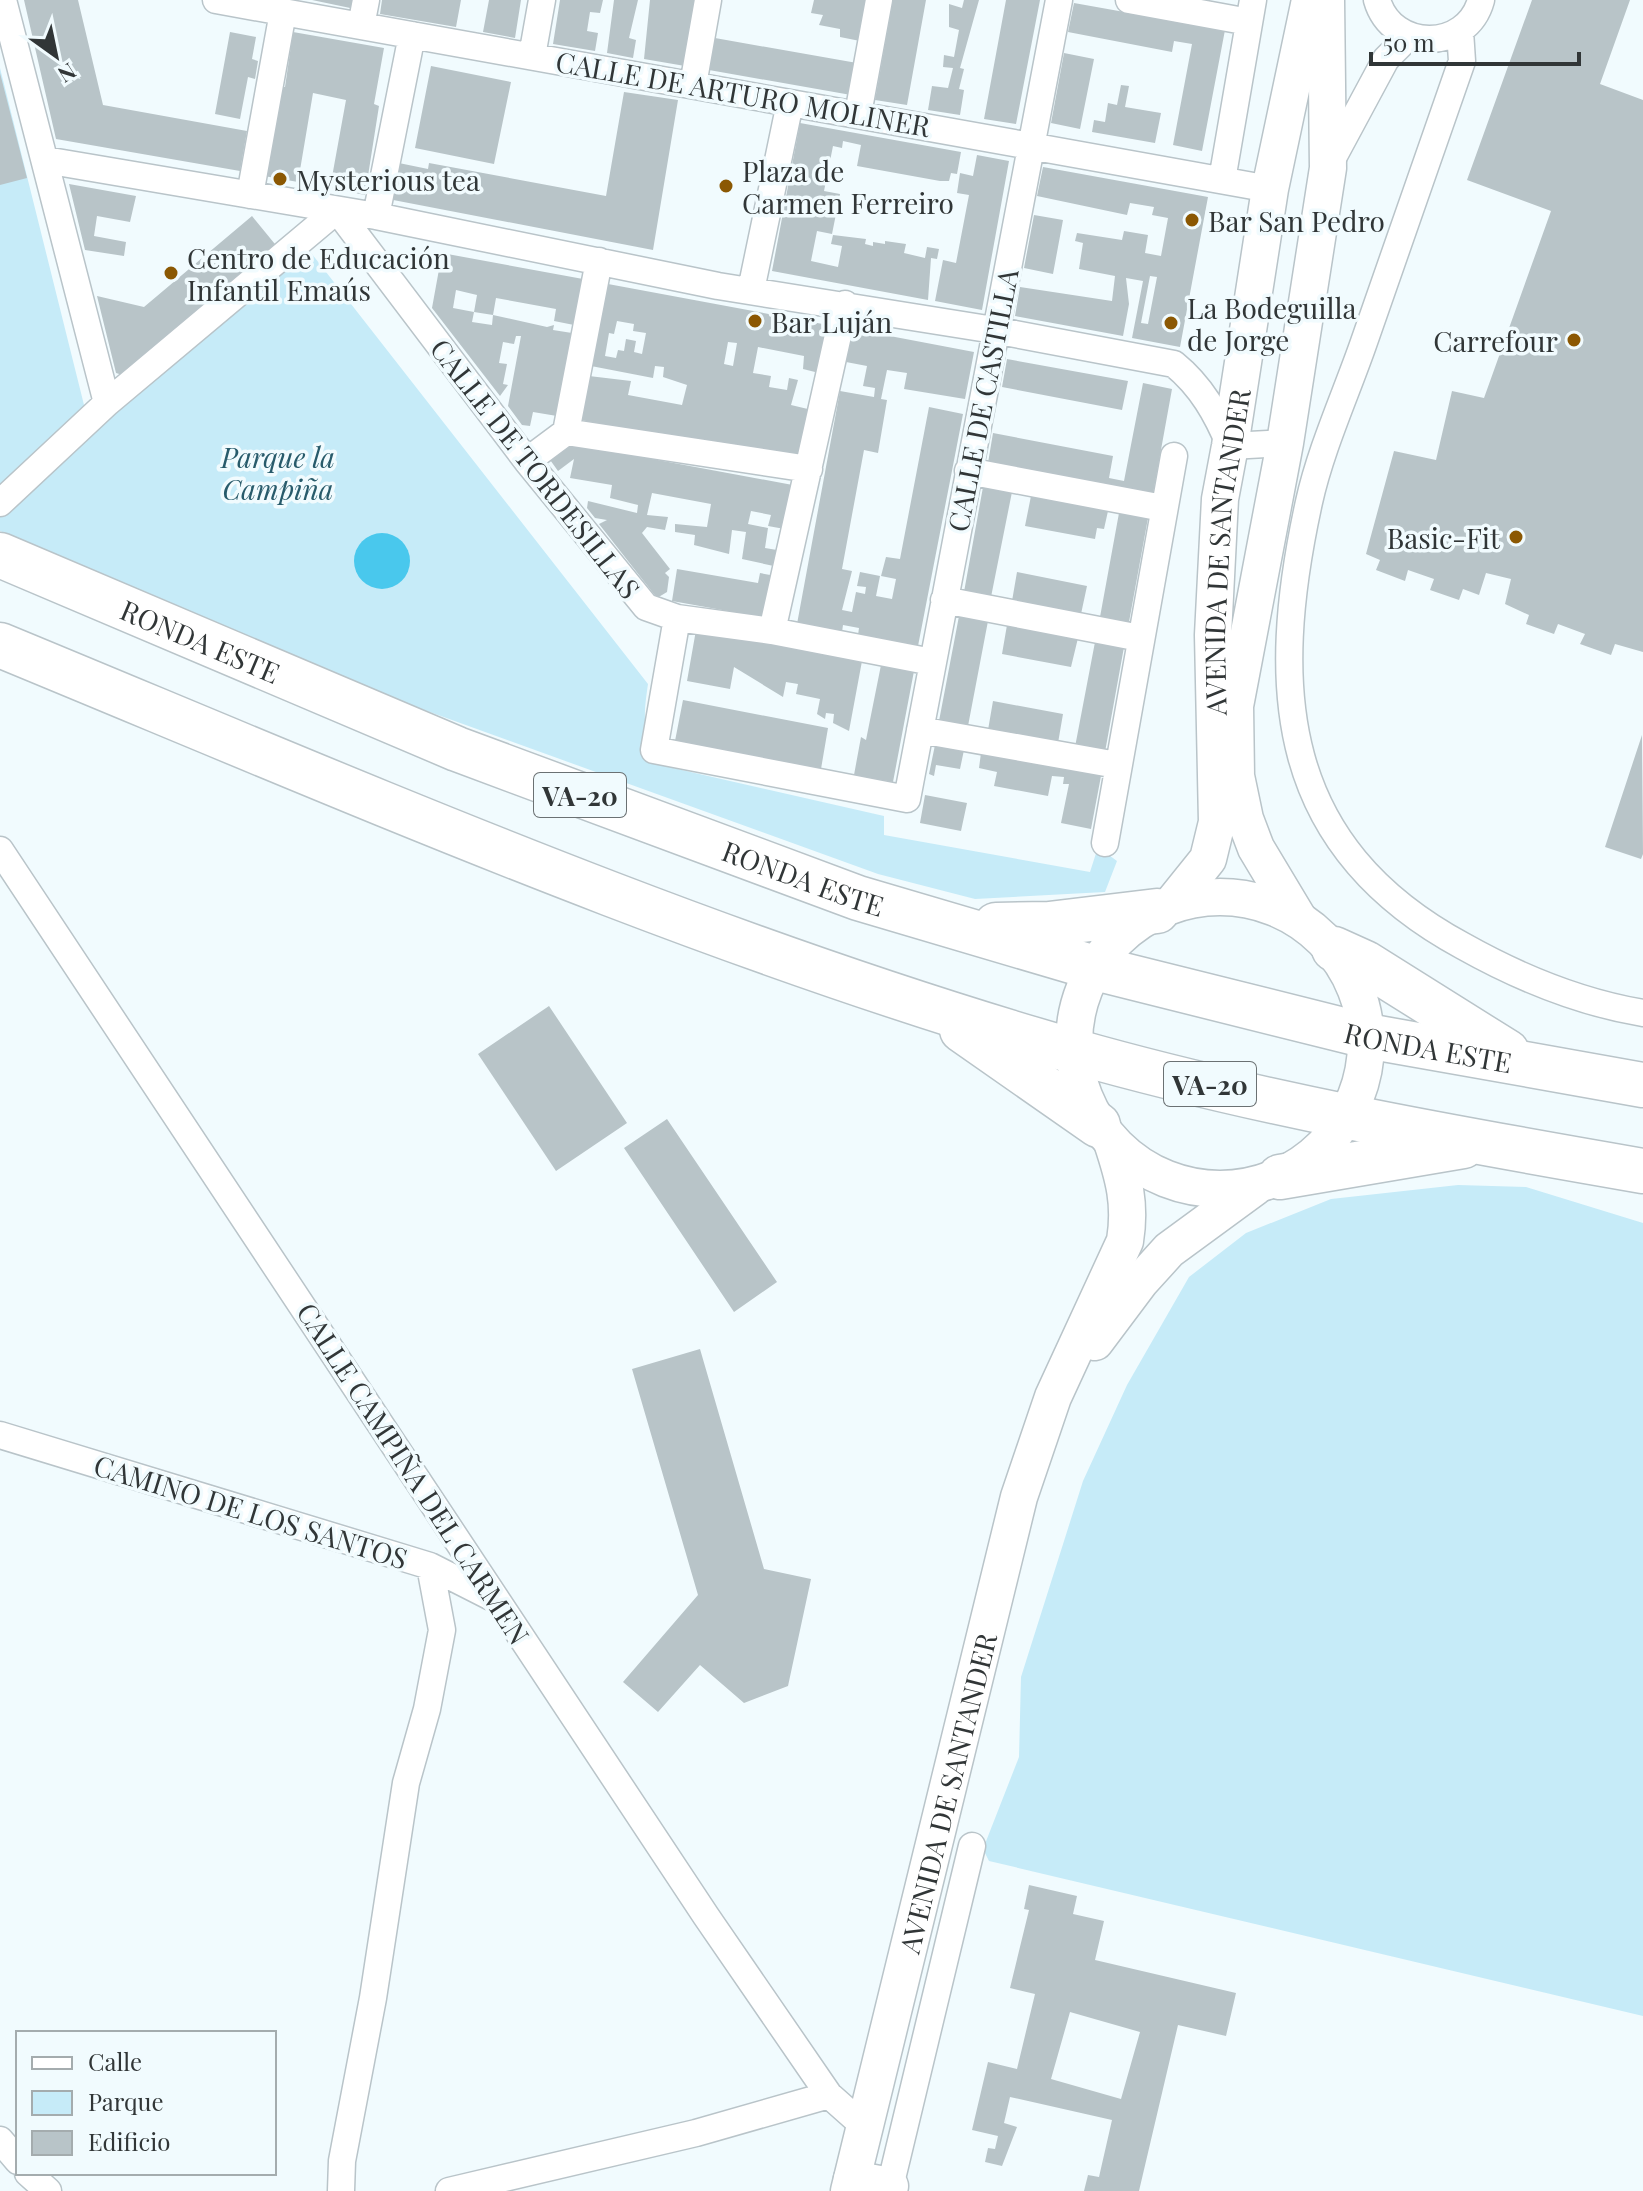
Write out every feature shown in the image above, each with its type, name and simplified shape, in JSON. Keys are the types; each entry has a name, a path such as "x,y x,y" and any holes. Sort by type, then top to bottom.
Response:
{"highway":[{"name":"RONDA ESTE","path":"0,555 457,749 858,898 1095,968 1367,1036 1643,1085"},
{"name":"VA-20","path":"0,645 560,877 712,935 927,1006 1074,1051 1348,1115 1478,1143 1634,1171"},
{"path":"959,926 1049,924 1164,908"},
{"path":"1334,949 1365,963 1526,1064"},
{"path":"927,1006 1105,1134"},
{"path":"1270,1180 1478,1143"}],"main road":[{"name":"AVENIDA DE SANTANDER","path":"851,2185 1019,1497 1053,1397 1125,1241 1129,1214 1127,1187 1105,1134 1080,1086 1074,1051 1077,1011 1095,968 1114,942 1164,908 1208,859 1217,822 1213,635 1220,499 1270,189 1310,0"},
{"name":"AVENIDA DE SANTANDER","path":"1053,1397 1140,1282 1169,1250 1322,1148 1348,1115 1363,1077 1367,1036 1357,990 1334,949 1298,918 1256,848 1245,819 1235,762 1235,706 1285,443 1328,168 1326,0"},
{"path":"1164,908 1214,896 1242,898 1271,905 1298,918"},
{"path":"1105,1134 1158,1176 1194,1187 1220,1190 1270,1180"},
{"path":"851,2185 889,2189"}],"street":[{"path":"3,0 107,403"},
{"path":"532,56 542,0"},
{"path":"693,85 708,0"},
{"path":"858,114 879,0"},
{"name":"CALLE DE CASTILLA","path":"677,618 654,750 907,799 1059,0"},
{"path":"1129,0 1251,11 1222,180"},
{"path":"1377,0 1391,24 1409,36 1431,40 1460,31 1469,22 1481,0"},
{"name":"CALLE DE ARTURO MOLINER","path":"225,1 283,12 364,13 412,35 1270,189"},
{"path":"250,195 283,12"},
{"path":"1460,31 1462,61 1309,499 1288,622 1293,732 1312,789 1335,837 1384,893 1437,933 1505,969 1592,1005 1643,1013"},
{"path":"376,216 412,35"},
{"name":"AVENIDA DE SANTANDER","path":"1328,168 1386,59 1409,36"},
{"path":"751,290 790,103"},
{"path":"45,160 376,216 718,286 845,304 1174,364 1187,374 1217,413 1230,446 1285,443"},
{"path":"0,503 107,403 337,210"},
{"name":"CALLE DE TORDESILLAS","path":"337,210 527,461 646,607 677,618 772,631 932,662"},
{"path":"527,461 566,432 599,261"},
{"path":"772,631 845,304"},
{"path":"566,432 809,469"},
{"path":"1105,843 1174,456"},
{"path":"968,471 1163,508"},
{"path":"944,600 1140,638"},
{"path":"920,730 1117,765"},
{"name":"CALLE CAMPIÑA DEL CARMEN","path":"0,850 829,2095 865,2127"},
{"name":"CAMINO DE LOS SANTOS","path":"0,1435 430,1566 498,1600"},
{"name":"CALLE CAMPIÑA DEL CARMEN","path":"341,2191 342,2161 373,1998 406,1783 427,1709 442,1630 430,1566"},
{"name":"AVENIDA DE SANTANDER","path":"889,2189 972,1846"},
{"path":"449,2191 696,2133 829,2095"},
{"path":"0,2140 16,2159"},
{"path":"30,2175 48,2191"}],"green space":[{"name":"Parque la Campiña","path":"0,68 88,421 301,240 648,684 645,710 647,730 655,748 673,768 884,816 884,835 1090,872 1098,847 1117,861 1105,892 975,899 878,874 416,707 0,531"},
{"path":"1458,1185 1526,1187 1643,1223 1643,2016 989,1861 983,1849 1019,1757 1021,1677 1083,1481 1127,1385 1189,1277 1246,1233 1331,1199"}],"water":[{"path":"382,533 402,541 410,561 402,581 382,589 362,581 354,561 362,541"}],"building":[{"path":"24,0 78,0 103,105 247,131 240,171 56,139"},
{"path":"312,0 357,0 355,9"},
{"path":"382,0 461,0 456,27 380,14"},
{"path":"489,0 521,0 515,38 483,32"},
{"path":"560,0 603,0 600,13 590,12 587,31 598,33 595,51 553,44"},
{"path":"614,0 638,0 629,38 636,40 633,58 607,53"},
{"path":"650,0 696,0 685,66 644,59"},
{"path":"814,0 868,0 860,41 840,37 840,29 819,25 823,15 811,13"},
{"path":"893,0 926,0 907,105 875,100"},
{"path":"964,0 979,0 960,68 964,69 959,89 964,90 960,115 928,110 932,86 948,88 953,68 943,67 944,55 954,57 959,30 949,27 949,4 962,8"},
{"path":"1006,0 1040,0 1016,124 984,119"},
{"name":"Carrefour","path":"1532,0 1630,0 1600,84 1643,100 1643,652 1615,644 1611,655 1580,644 1585,634 1558,624 1554,634 1526,624 1529,615 1505,604 1511,579 1486,573 1479,595 1463,589 1459,600 1430,590 1434,579 1408,570 1405,581 1376,570 1380,560 1366,554 1394,451 1436,460 1452,391 1484,398 1551,211 1467,180"},
{"path":"1074,3 1225,30 1202,151 1173,145 1192,44 1174,41 1172,52 1068,32"},
{"path":"230,32 256,37 252,59 258,61 255,79 248,77 240,119 215,114"},
{"path":"293,32 384,48 374,104 379,106 365,195 330,188 346,100 313,93 298,182 264,176 279,87 285,87"},
{"path":"715,38 857,63 851,95 709,70"},
{"path":"1064,53 1094,59 1080,129 1051,123"},
{"path":"431,66 511,82 494,164 415,148"},
{"path":"0,73 27,178 0,185"},
{"path":"1121,85 1129,86 1125,107 1161,113 1155,143 1092,132 1094,120 1105,122 1108,103 1117,105"},
{"path":"624,92 678,100 653,250 388,199 394,162 428,169 429,163 606,196"},
{"path":"800,123 961,152 957,174 951,173 949,181 940,181 857,166 861,145 843,141 842,148 833,146 824,191 840,194 832,234 817,231 811,261 838,267 842,246 831,244 833,235 866,239 865,244 873,246 873,242 885,244 885,241 906,244 904,253 925,258 927,247 939,249 937,259 931,258 928,300 772,271"},
{"path":"977,155 1009,161 982,310 935,301 943,260 956,263 969,195 957,193 960,173 973,176"},
{"path":"1043,167 1208,197 1180,347 1132,338 1143,281 1126,278 1129,304 1123,336 1015,316 1020,287 1112,301 1115,276 1079,269 1083,243 1075,241 1077,233 1122,240 1124,231 1148,235 1145,253 1161,256 1168,218 1152,215 1154,207 1130,203 1127,215 1037,196","holes":["1150,276 1157,277 1148,324 1141,323"]},
{"path":"69,184 136,196 130,222 97,216 94,236 126,242 124,256 85,250"},
{"path":"1034,215 1063,220 1053,274 1024,268"},
{"path":"252,216 279,249 126,376 116,373 97,296 144,307"},
{"path":"442,253 583,279 574,325 554,321 556,309 496,298 493,315 547,327 554,325 553,330 572,333 557,416 533,412 530,426 522,425 508,406 521,336 516,336 514,344 503,342 499,363 507,364 503,384 508,385 500,396 432,308","holes":["456,290 477,295 474,312 453,308","474,312 493,315 492,325 472,322"]},
{"path":"608,284 828,325 819,373 803,369 804,356 758,347 753,373 771,376 769,387 787,390 789,378 798,380 791,405 812,410 802,461 581,420 589,376 631,381 628,395 682,405 687,385 663,377 664,367 655,366 653,378 591,366","holes":["617,321 634,324 633,331 646,333 642,354 634,352 636,341 626,339 624,351 618,350 616,358 605,356 609,333 614,334","728,342 737,343 733,366 724,364"]},
{"path":"853,329 974,352 965,399 904,389 907,373 887,370 881,399 887,400 878,453 864,450 842,569 852,571 842,610 852,612 856,592 865,594 866,587 857,586 860,572 880,576 876,596 892,599 896,579 881,576 886,557 900,559 929,407 963,414 918,646 858,635 859,628 843,625 842,632 797,624 840,391 874,397 875,388 863,386 867,366 846,362"},
{"path":"1007,359 1128,381 1122,410 1002,387"},
{"path":"1143,383 1172,389 1153,494 988,463 993,433 1113,456 1109,478 1124,481"},
{"path":"566,443 798,486 790,530 768,526 771,515 751,511 748,524 768,528 765,548 777,550 779,537 788,539 783,568 742,559 746,532 732,530 729,554 694,545 695,535 675,532 675,524 707,527 711,504 652,493 647,515 668,517 665,530 647,527 642,533 670,569 665,573 669,577 667,592 657,598 599,524 607,520 595,518 587,508 588,501 637,513 638,505 610,498 612,485 570,478 574,459 558,471 548,457"},
{"path":"983,487 1012,492 991,597 964,592"},
{"path":"1031,496 1108,511 1104,529 1097,528 1095,539 1025,526"},
{"path":"1119,513 1148,518 1129,622 1100,617"},
{"path":"677,569 758,583 760,573 781,577 773,619 672,601"},
{"path":"1017,572 1087,586 1081,614 1012,601"},
{"path":"959,616 988,621 968,726 939,721"},
{"path":"1007,625 1078,638 1071,667 1002,654"},
{"path":"696,630 862,661 849,731 833,723 834,714 826,713 825,719 817,714 820,699 796,694 798,684 786,682 783,697 734,667 730,689 687,681"},
{"path":"1095,642 1124,647 1105,752 1075,747"},
{"path":"881,665 914,671 893,782 854,775 861,737 866,740"},
{"path":"683,700 828,728 821,769 675,741"},
{"path":"993,701 1063,714 1058,743 988,730"},
{"path":"1642,735 1643,854 1641,859 1605,847"},
{"path":"935,745 964,750 960,769 936,765 934,776 929,774"},
{"path":"981,753 1101,776 1091,829 1061,823 1069,784 1063,784 1064,777 1052,776 1048,796 994,786 997,772 979,768"},
{"path":"925,795 967,803 961,831 920,823"},
{"path":"549,1006 627,1123 556,1171 478,1054"},
{"path":"667,1119 777,1282 734,1312 624,1148"},
{"path":"700,1349 764,1569 811,1579 788,1686 744,1703 700,1665 658,1712 623,1682 698,1595 632,1369"},
{"path":"1029,1885 1077,1896 1073,1914 1104,1921 1095,1960 1236,1993 1226,2036 1178,2025 1139,2191 1084,2191 1088,2175 1099,2177 1112,2120 1010,2097 1004,2123 1017,2127 1002,2166 985,2162 988,2148 995,2149 998,2136 972,2130 988,2062 1017,2069 1035,1994 1010,1988 1029,1910 1024,1909","holes":["1070,2012 1140,2032 1121,2099 1051,2079"]}],"place":[{"name":"Mysterious tea","path":"280,179"},
{"name":"Plaza de Carmen Ferreiro","path":"726,186"},
{"name":"Bar San Pedro","path":"1192,220"},
{"name":"Centro de Educación Infantil Emaús","path":"171,273"},
{"name":"Bar Luján","path":"755,321"},
{"name":"La Bodeguilla de Jorge","path":"1171,323"},
{"name":"Carrefour","path":"1574,340"},
{"name":"Basic-Fit","path":"1516,537"}]}
